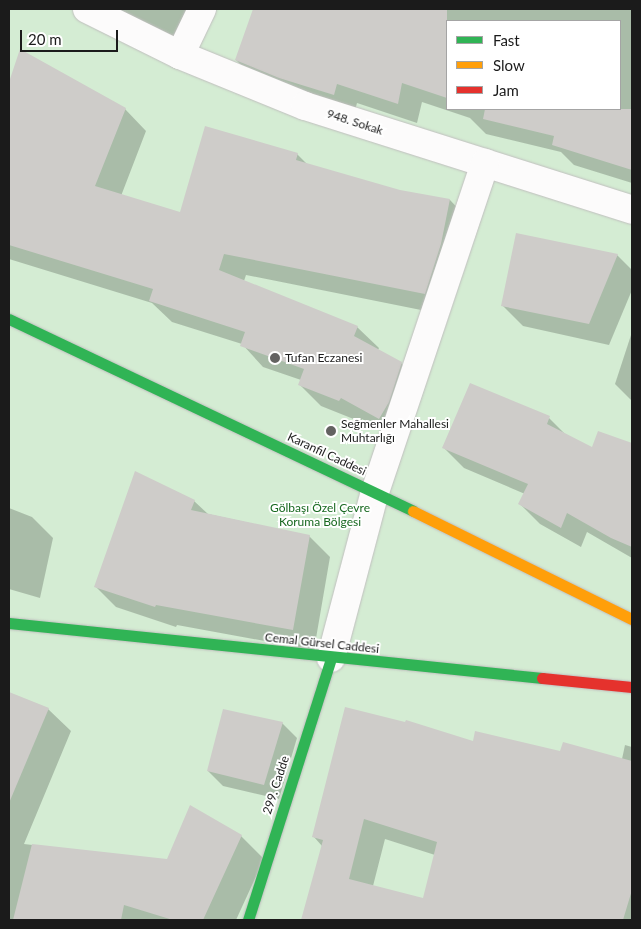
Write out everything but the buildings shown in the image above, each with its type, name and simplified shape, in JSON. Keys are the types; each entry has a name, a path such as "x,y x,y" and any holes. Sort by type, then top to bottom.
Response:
{"street":[{"name":"948. Sokak","path":"87,9 180,55 305,106 632,210"},
{"path":"180,55 202,9"},
{"path":"332,658 375,492 485,163"},
{"name":"Karanfil Caddesi","path":"9,319 375,492 632,619"},
{"name":"Cemal Gürsel Caddesi","path":"9,623 332,658 632,687"},
{"name":"299. Cadde","path":"248,920 332,658"}],"green space":[{"name":"Gölbaşı Özel Çevre Koruma Bölgesi","path":"9,9 632,9 632,920 9,920"}],"traffic: fast":[{"path":"9,319 413,511"},
{"path":"9,623 542,678"},
{"path":"248,920 331,658"}],"traffic: slow":[{"path":"413,511 632,619"}],"traffic: jam":[{"path":"542,678 632,687"}],"place":[{"name":"Tufan Eczanesi","path":"275,358"},
{"name":"Seğmenler Mahallesi Muhtarlığı","path":"331,431"}]}
